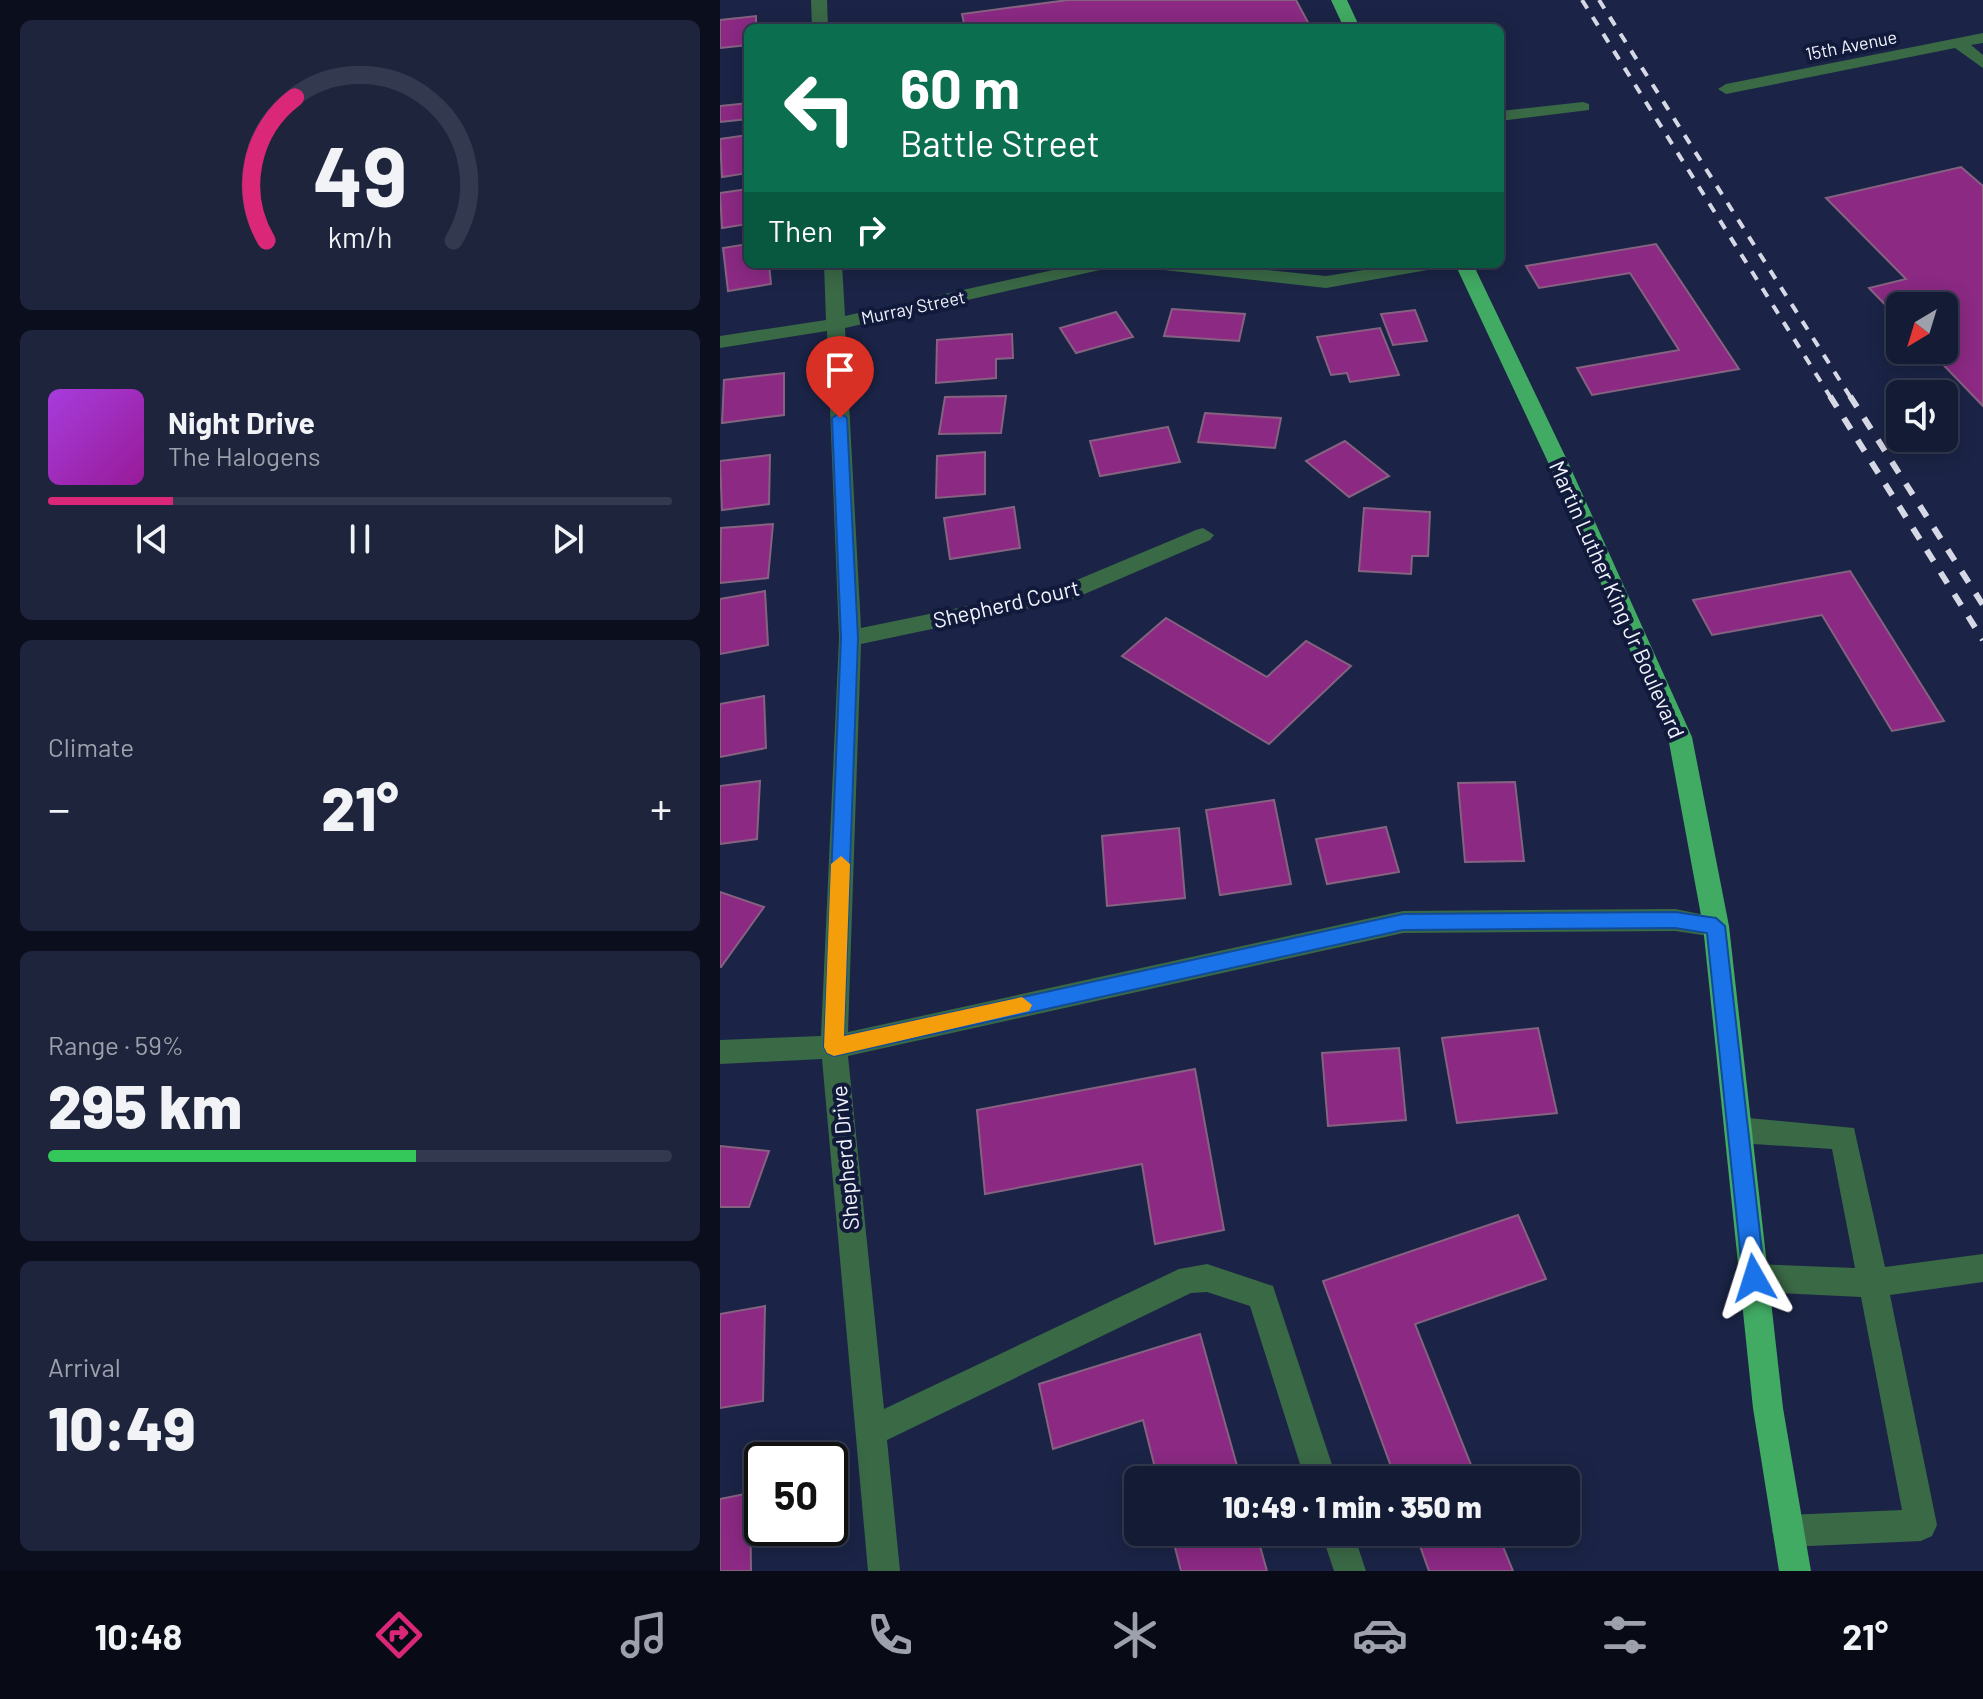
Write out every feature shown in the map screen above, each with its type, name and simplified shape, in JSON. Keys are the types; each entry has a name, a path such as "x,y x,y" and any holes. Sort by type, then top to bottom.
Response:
{"main road":[{"path":"1339,0 1350,24"},
{"name":"Martin Luther King Jr Boulevard","path":"1466,268 1557,460 1680,737 1716,926 1768,1408 1795,1571"}],"street":[{"path":"819,0 820,24"},
{"name":"15th Avenue","path":"1726,89 1983,38"},
{"path":"1960,44 1983,63"},
{"path":"1504,116 1583,107"},
{"name":"Shepherd Drive","path":"833,268 850,638 834,1047 884,1571"},
{"name":"Murray Street","path":"720,342 836,324 1086,268"},
{"path":"1193,268 1326,282 1409,268"},
{"name":"Shepherd Court","path":"850,638 1065,594 1203,535"},
{"path":"720,1052 834,1047 1403,922 1675,920 1716,926"},
{"path":"1738,1130 1844,1137 1921,1525 1788,1531"},
{"path":"1754,1278 1873,1283 1983,1268"},
{"path":"871,1431 1189,1279 1207,1278 1262,1296 1317,1466"},
{"path":"1342,1546 1350,1571"}],"building":[{"path":"1068,0 1296,0 1309,24 964,24 962,14"},
{"path":"756,16 756,24 744,24 744,45 720,48 720,20"},
{"path":"744,103 744,119 720,122 720,106"},
{"path":"744,136 744,174 722,177 720,139"},
{"path":"1961,167 1983,186 1983,406 1942,364 1958,364 1958,292 1886,292 1886,306 1869,288 1906,279 1826,198"},
{"path":"744,190 744,225 722,228 720,193"},
{"path":"1656,244 1739,369 1592,395 1577,368 1679,350 1630,273 1539,288 1526,266"},
{"path":"744,245 744,268 769,268 771,284 728,291 723,248"},
{"path":"1172,309 1245,314 1239,341 1164,336"},
{"path":"1415,310 1427,341 1393,345 1381,314"},
{"path":"1116,312 1133,337 1076,353 1060,328"},
{"path":"1380,328 1399,375 1350,382 1347,373 1331,375 1317,337"},
{"path":"1012,334 1013,358 996,359 996,378 936,383 937,340"},
{"path":"784,373 784,415 722,423 724,380"},
{"path":"1006,396 1001,433 939,434 945,397"},
{"path":"1205,413 1281,418 1275,448 1198,442"},
{"path":"1168,427 1180,462 1100,476 1090,441"},
{"path":"1345,441 1389,476 1349,497 1306,461"},
{"path":"985,452 985,494 936,498 937,456"},
{"path":"770,455 769,504 722,510 720,461"},
{"path":"1014,507 1020,548 950,559 944,518"},
{"path":"1364,508 1430,512 1428,556 1412,556 1411,574 1359,571"},
{"path":"773,524 768,578 720,583 721,528"},
{"path":"1850,571 1944,721 1892,731 1822,615 1712,635 1693,600"},
{"path":"765,591 768,645 720,654 720,599"},
{"path":"1166,618 1267,677 1306,641 1351,666 1269,744 1122,656"},
{"path":"764,696 766,748 720,757 720,704"},
{"path":"760,781 757,839 720,844 720,786"},
{"path":"1515,782 1524,861 1465,862 1458,783"},
{"path":"1274,800 1291,884 1220,895 1206,810"},
{"path":"1386,827 1399,872 1327,884 1316,839"},
{"path":"1179,828 1185,898 1107,906 1102,836"},
{"path":"720,892 764,907 721,967 720,967"},
{"path":"1538,1028 1557,1113 1457,1123 1442,1038"},
{"path":"1399,1048 1406,1120 1328,1126 1322,1053"},
{"path":"1195,1069 1224,1230 1155,1244 1142,1164 985,1194 977,1110"},
{"path":"720,1146 769,1151 749,1207 720,1207"},
{"path":"1518,1215 1546,1279 1415,1324 1471,1466 1391,1466 1323,1281"},
{"path":"765,1306 763,1401 720,1408 720,1314"},
{"path":"1200,1334 1237,1466 1154,1466 1143,1420 1053,1449 1039,1384"},
{"path":"744,1494 744,1546 751,1546 751,1571 720,1571 720,1499"},
{"path":"1175,1546 1260,1546 1267,1571 1181,1571"},
{"path":"1420,1546 1503,1546 1513,1571 1429,1571"}],"railway":[{"path":"1582,0 1831,398"},
{"path":"1599,0 1851,398"},
{"path":"1830,396 1983,640"},
{"path":"1850,396 1983,605"}],"slow traffic":[{"path":"841,864 834,1047 1022,1005"}],"route":[{"path":"840,418 850,638 834,1047 1403,922 1675,920 1716,926 1754,1278"}]}
